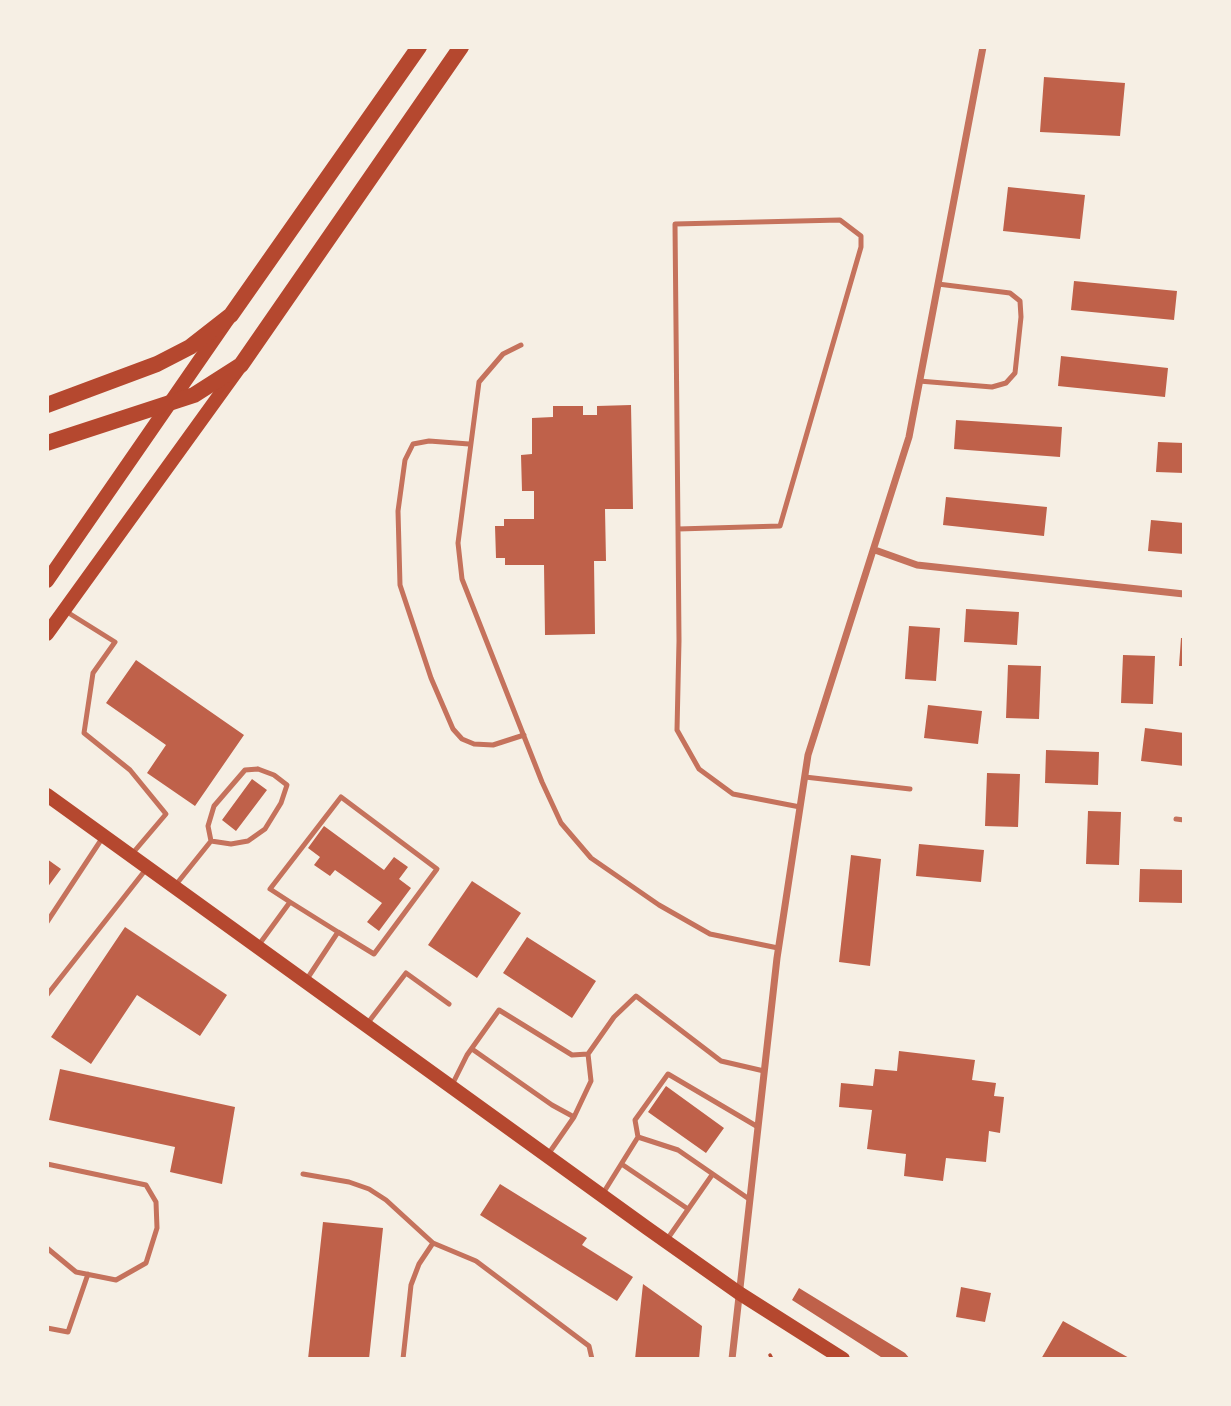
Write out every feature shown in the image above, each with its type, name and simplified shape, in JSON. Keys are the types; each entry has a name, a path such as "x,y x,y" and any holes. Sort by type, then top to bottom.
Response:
{"main road":[{"path":"47,581 419,47"},
{"path":"47,634 241,365 461,47"},
{"path":"47,405 157,364 190,347 231,315"},
{"path":"47,443 172,404 194,395 241,365"},
{"path":"48,798 739,1293 843,1359"}],"street":[{"path":"732,1359 778,947 808,755 909,436 983,47"},
{"path":"875,550 917,565 1184,594"}],"lane":[{"path":"678,529 780,526 861,247 861,236 840,220 676,224 677,730 699,769 733,794 800,807"},
{"path":"919,381 992,387 1006,383 1015,373 1020,302 1010,293 938,284"},
{"path":"521,345 503,354 479,382 458,543 462,579 561,823 591,858 659,905 709,934 778,947"},
{"path":"470,444 414,444 405,460 398,511 400,585 431,678 453,729 462,739 474,744 493,745 524,735"},
{"path":"65,610 115,642 93,673 85,733 130,770 166,814 130,856"},
{"path":"258,769 274,775 287,785 281,803 265,829 248,841 230,844 211,841 208,826 214,806 245,771 258,769"},
{"path":"805,777 910,789"},
{"path":"341,796 437,869 374,954 290,902 270,889 341,796"},
{"path":"1176,819 1184,820"},
{"path":"47,922 103,837"},
{"path":"174,887 211,841"},
{"path":"47,995 147,868"},
{"path":"256,948 290,902"},
{"path":"304,983 338,932"},
{"path":"366,1026 406,973 449,1004"},
{"path":"547,1156 574,1117 591,1081 588,1054 614,1017 636,996 721,1061 764,1071"},
{"path":"451,1087 472,1049 499,1010 572,1055 588,1054"},
{"path":"472,1049 552,1105 574,1117"},
{"path":"602,1195 638,1138 635,1120 668,1074 758,1127"},
{"path":"638,1138 678,1150 749,1199"},
{"path":"47,1164 146,1185 156,1202 157,1228 146,1263 116,1280 76,1272 47,1248"},
{"path":"623,1165 688,1209"},
{"path":"303,1174 349,1181 369,1189 386,1200 433,1243 477,1261 589,1346 592,1359"},
{"path":"666,1241 712,1175"},
{"path":"403,1359 411,1285 419,1264 433,1243"},
{"path":"47,1328 68,1332 88,1274"}],"building":[{"path":"1044,77 1125,83 1120,136 1040,132"},
{"path":"1008,187 1085,195 1080,239 1003,231"},
{"path":"1074,281 1177,291 1174,320 1071,310"},
{"path":"1061,356 1168,368 1165,397 1058,386"},
{"path":"631,405 633,509 605,509 606,561 594,561 595,634 545,635 544,565 505,565 505,558 496,558 495,526 504,526 504,519 534,519 534,491 522,491 521,455 532,454 532,418 553,417 553,406 583,406 583,415 597,415 597,406"},
{"path":"956,420 1062,427 1060,457 954,449"},
{"path":"1158,442 1184,443 1184,473 1156,472"},
{"path":"946,497 1047,507 1044,536 943,525"},
{"path":"1151,520 1184,523 1184,554 1148,551"},
{"path":"966,609 1019,612 1017,645 964,642"},
{"path":"909,626 940,628 936,681 905,679"},
{"path":"1181,638 1184,638 1184,666 1179,666"},
{"path":"1123,655 1155,656 1153,704 1121,703"},
{"path":"136,660 244,735 195,806 147,773 166,745 106,703"},
{"path":"1008,665 1041,666 1039,719 1006,718"},
{"path":"928,705 982,711 978,744 924,738"},
{"path":"1145,728 1184,733 1184,766 1141,761"},
{"path":"1046,750 1099,752 1098,785 1045,783"},
{"path":"987,773 1020,774 1018,827 985,826"},
{"path":"252,779 267,790 236,831 222,820"},
{"path":"1088,811 1121,812 1119,865 1086,864"},
{"path":"324,826 384,870 394,857 408,867 399,879 411,888 379,931 367,922 382,903 335,870 330,876 314,865 320,857 308,848"},
{"path":"919,844 984,850 981,882 916,876"},
{"path":"851,855 881,859 870,966 839,962"},
{"path":"47,859 61,869 47,888"},
{"path":"1140,869 1184,870 1184,903 1139,902"},
{"path":"472,881 521,913 477,978 428,945"},
{"path":"125,927 227,995 200,1036 137,995 91,1064 51,1037"},
{"path":"527,937 596,981 572,1018 503,973"},
{"path":"899,1051 975,1060 972,1080 996,1083 994,1096 1004,1097 1000,1133 989,1131 986,1162 946,1158 943,1181 904,1176 906,1154 867,1149 872,1110 839,1107 841,1083 873,1086 875,1069 897,1071"},
{"path":"60,1069 235,1107 222,1184 170,1172 175,1147 49,1120"},
{"path":"666,1086 724,1128 706,1153 648,1112"},
{"path":"500,1184 587,1238 582,1245 633,1277 617,1301 480,1215"},
{"path":"323,1222 383,1228 369,1359 308,1359"},
{"path":"643,1284 702,1326 699,1359 635,1359"},
{"path":"961,1287 991,1293 985,1322 956,1317"},
{"path":"799,1288 905,1353 910,1359 884,1359 792,1300"},
{"path":"1063,1321 1131,1359 1041,1359"}]}
